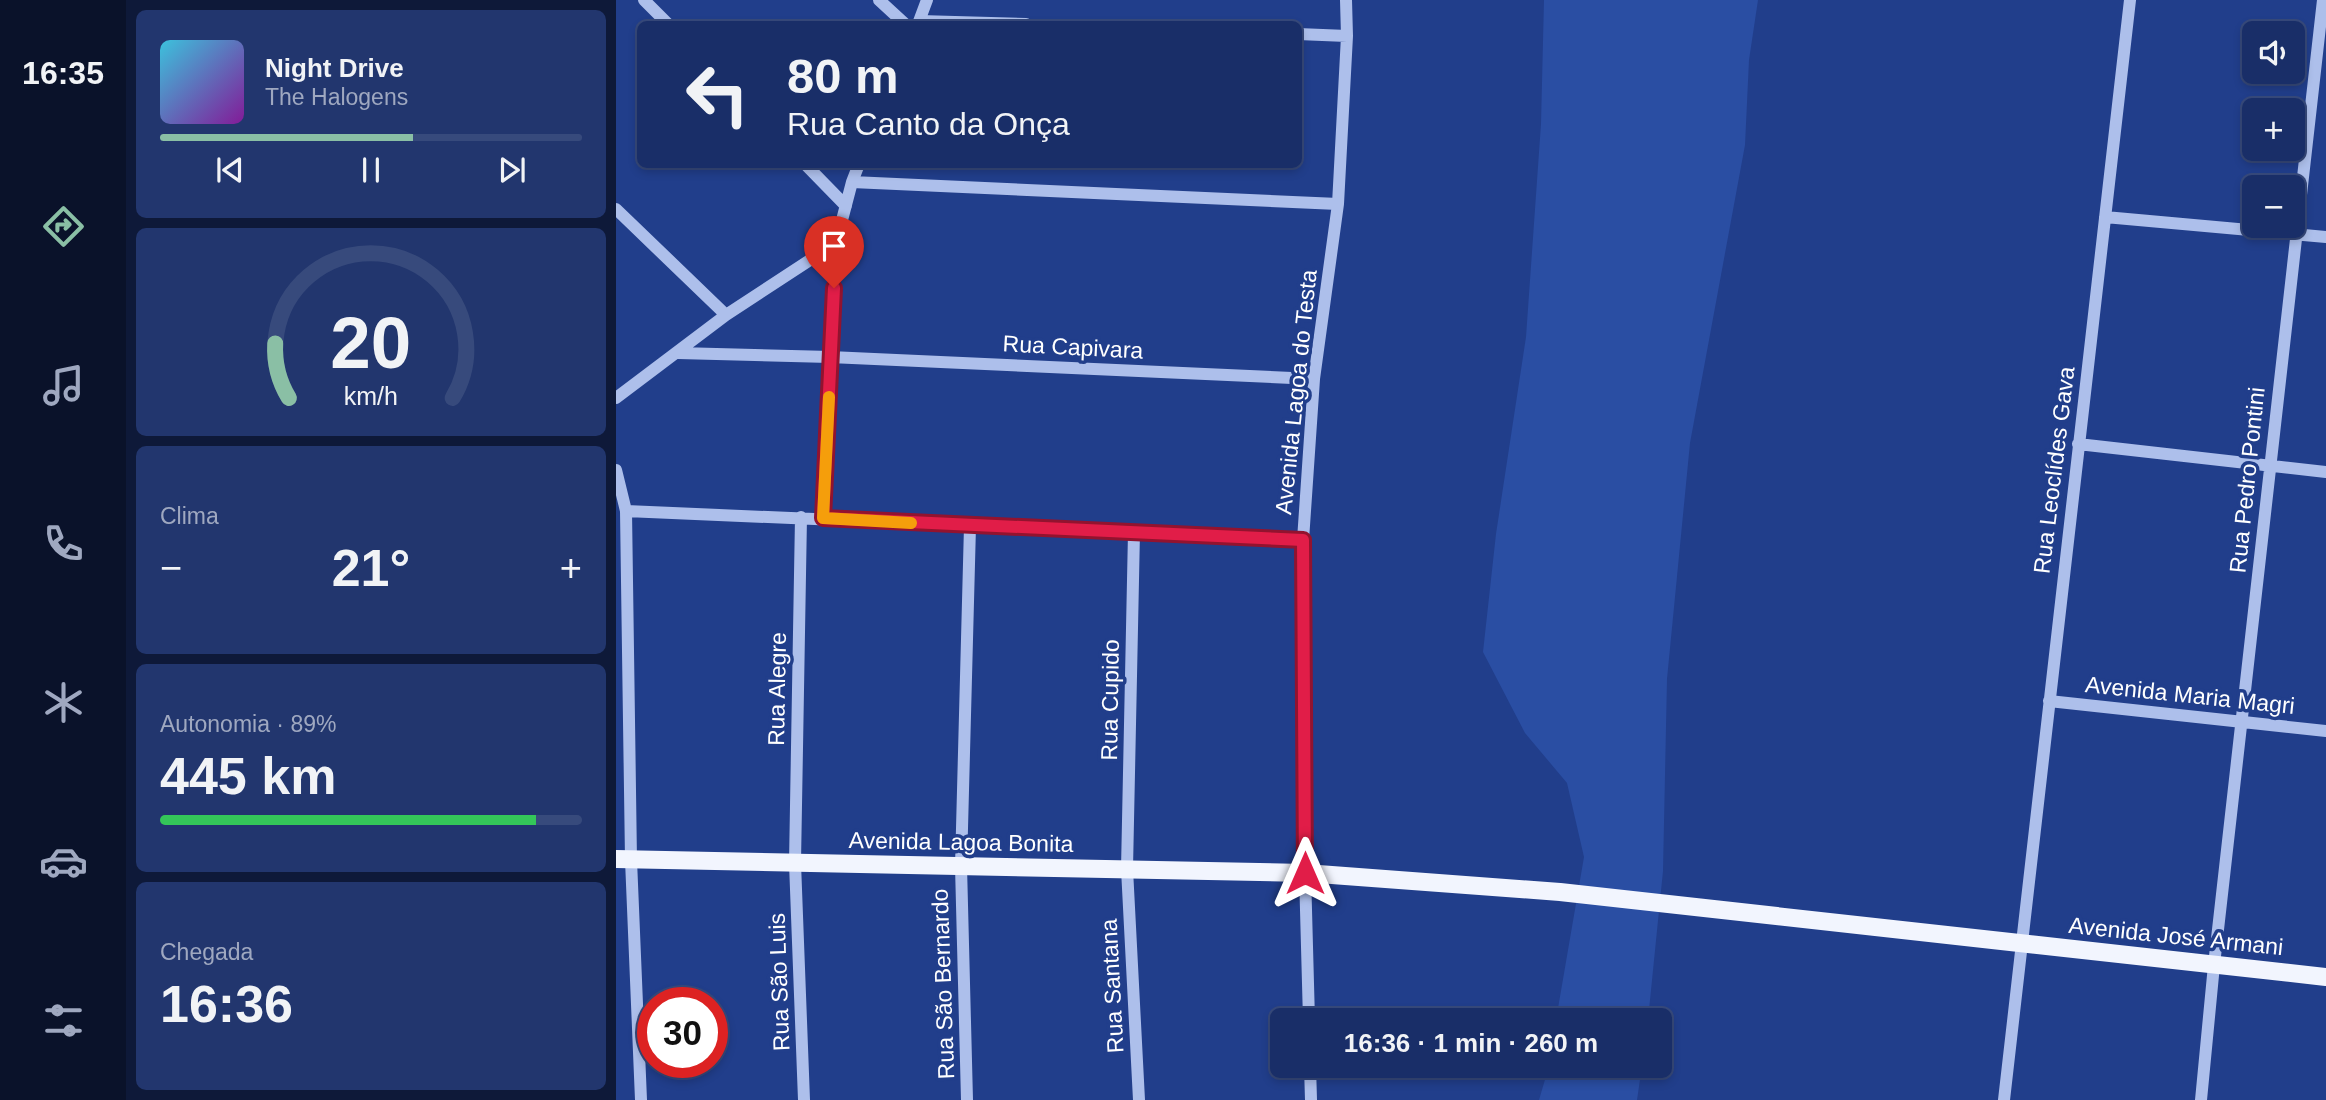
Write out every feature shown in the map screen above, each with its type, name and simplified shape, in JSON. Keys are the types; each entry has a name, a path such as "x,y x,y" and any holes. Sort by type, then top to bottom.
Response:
{"main road":[{"name":"Avenida Lagoa Bonita","path":"624,860 1305,873"},
{"name":"Avenida José Armani","path":"1305,873 1560,892 2326,977"}],"street":[{"path":"644,0 665,21"},
{"path":"879,0 902,21"},
{"path":"920,21 927,0"},
{"name":"Avenida Lagoa do Testa","path":"1309,1008 1303,540 1314,379 1338,204 1347,36 1346,0"},
{"name":"Rua Leoclídes Gava","path":"2004,1100 2130,0"},
{"name":"Rua Pedro Pontini","path":"2303,175 2323,0"},
{"path":"1302,34 1347,36"},
{"path":"809,168 846,205"},
{"path":"823,518 836,243 857,168"},
{"path":"852,182 1338,204"},
{"path":"616,209 726,315"},
{"path":"2105,217 2242,229"},
{"path":"2305,235 2326,237"},
{"name":"Rua Pedro Pontini","path":"2201,1100 2296,238"},
{"path":"616,398 726,315 836,243"},
{"name":"Rua Capivara","path":"678,353 830,357 1314,379"},
{"path":"2078,444 2326,472"},
{"path":"616,470 619,497 626,511 624,860 642,1100"},
{"path":"626,511 1303,540"},
{"name":"Rua Alegre","path":"795,863 801,517"},
{"path":"961,866 970,526"},
{"name":"Rua Cupido","path":"1128,870 1134,532"},
{"name":"Avenida Maria Magri","path":"2049,701 2326,731"},
{"name":"Rua São Luis","path":"795,863 804,1100"},
{"name":"Rua São Bernardo","path":"961,866 967,1100"},
{"name":"Rua Santana","path":"1128,870 1139,1100"},
{"path":"1310,1078 1311,1100"}],"shaded area":[{"path":"1544,0 1758,0 1749,60 1745,145 1690,443 1667,679 1663,871 1649,1008 1558,1008 1584,857 1567,783 1525,733 1483,652 1496,534 1526,337 1541,124"},
{"path":"1545,1078 1640,1078 1637,1100 1539,1100"}],"slow traffic":[{"path":"829,397 823,518 911,523"}],"route":[{"path":"834,288 823,518 1303,540 1305,873"}]}
